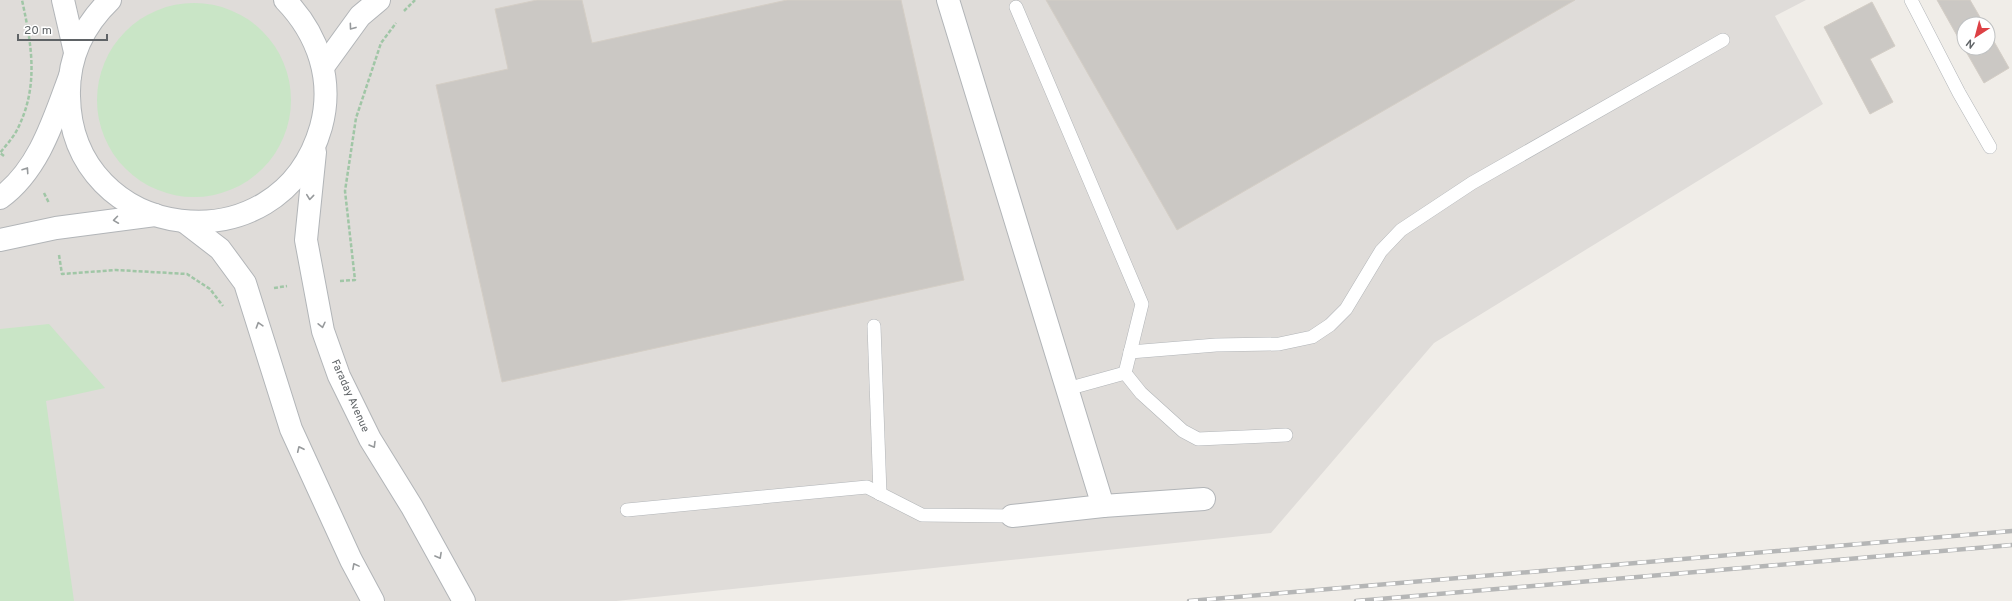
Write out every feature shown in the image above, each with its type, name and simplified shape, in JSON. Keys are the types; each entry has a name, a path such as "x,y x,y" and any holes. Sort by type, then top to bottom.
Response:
{"street":[{"path":"63,0 73,62 68,85 70,115 80,147 91,167 105,185 125,201 154,215 185,222 229,219 263,205 281,192 300,172 316,145 325,112 326,93 323,67 312,36 301,18 285,0"},
{"path":"0,198 10,190 26,172 50,131 84,32 99,10 110,0"},
{"path":"323,67 360,16 379,0"},
{"path":"948,0 1103,506"},
{"name":"Faraday Avenue","path":"316,145 306,240 323,331 339,376 370,439 412,508 464,601"},
{"path":"0,240 56,228 154,215"},
{"path":"185,222 220,249 245,284 291,429 351,560 373,601"},
{"path":"1012,516 1103,506 1204,499"}],"lane":[{"path":"1912,0 1959,93 1990,147"},
{"path":"1016,7 1142,304 1125,373"},
{"path":"1130,352 1216,345 1279,344 1312,337 1330,325 1346,309 1381,251 1401,230 1472,183 1723,40"},
{"path":"874,326 880,494"},
{"path":"1067,389 1125,373"},
{"path":"1125,373 1141,393 1183,431 1198,439 1286,435"},
{"path":"627,510 867,487 922,515 1012,516"}],"path":[{"path":"0,153 16,131 28,104 32,80 28,29 22,0"},
{"path":"355,280 345,191 356,118 381,43 409,5 415,0"},
{"path":"62,274 116,270 186,274 210,289 224,307"},
{"path":"272,288 290,286"}],"shaded area":[{"path":"0,0 1806,0 1775,16 1823,104 1434,343 1271,533 616,601 0,601"}],"green space":[{"path":"184,3 204,3 222,7 240,14 263,31 275,46 284,63 291,90 291,110 284,137 275,154 263,169 248,181 231,190 204,197 184,197 166,193 148,186 132,175 119,162 108,146 101,128 97,110 97,90 101,72 108,54 119,38 132,25 148,14 166,7"},
{"path":"49,324 105,388 46,401 74,601 0,601 0,329"}],"building":[{"path":"537,0 582,0 592,43 787,0 901,0 964,280 502,382 436,85 508,69 495,9"},
{"path":"1046,0 1575,0 1177,230"},
{"path":"1937,0 1970,0 1979,16 1956,16 1956,34"},
{"path":"1872,2 1895,46 1870,59 1893,102 1870,114 1824,27"},
{"path":"1996,45 2009,68 1984,83 1969,56 1996,56"}],"railway":[{"path":"1189,601 2012,531"},
{"path":"1356,601 2012,545"}]}
